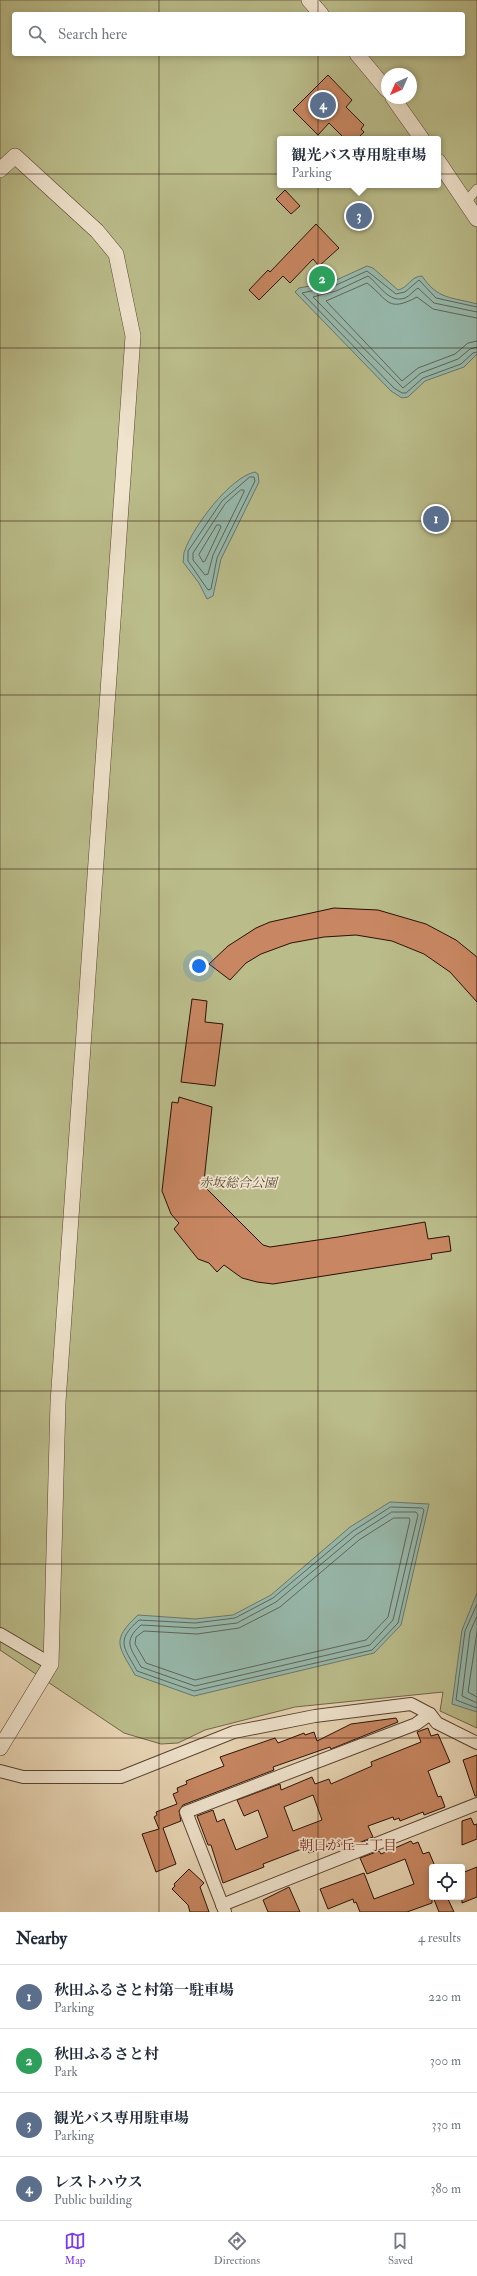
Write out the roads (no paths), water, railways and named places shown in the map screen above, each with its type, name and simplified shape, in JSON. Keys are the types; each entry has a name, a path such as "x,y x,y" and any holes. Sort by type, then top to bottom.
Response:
{"street":[{"path":"309,0 319,12"},
{"path":"359,56 381,83"},
{"path":"397,104 420,136"},
{"path":"0,170 15,156 97,231 116,254 134,336 58,1409 51,1664 0,1748"},
{"path":"441,165 477,219"},
{"path":"466,202 477,189"},
{"path":"0,1634 51,1664"},
{"path":"0,1771 22,1777 121,1777 234,1732 315,1716 411,1704 430,1714 437,1723 477,1743"},
{"path":"430,1714 416,1724 186,1812 223,1908 477,1804"}],"water":[{"path":"367,266 373,268 398,290 415,278 422,276 434,290 440,294 477,304 477,354 464,367 425,381 408,397 402,398 391,391 295,292 299,288 332,282"},
{"path":"255,472 258,474 259,482 221,559 213,596 207,599 199,583 183,562 184,551 196,529 214,504 235,483 245,476"},
{"path":"390,1502 429,1504 401,1625 374,1653 194,1696 135,1675 120,1644 123,1631 138,1615 195,1619 233,1615 271,1595 350,1527"},
{"path":"477,1593 477,1712 452,1704 462,1630"}],"place":[{"name":"レストハウス","path":"323,105"},
{"name":"観光バス専用駐車場","path":"359,216"},
{"name":"秋田ふるさと村","path":"322,279"},
{"name":"秋田ふるさと村第一駐車場","path":"436,519"}],"district":[{"name":"朝日が丘一丁目","path":"348,1845"}],"park label":[{"name":"赤坂総合公園","path":"238,1182"}]}
